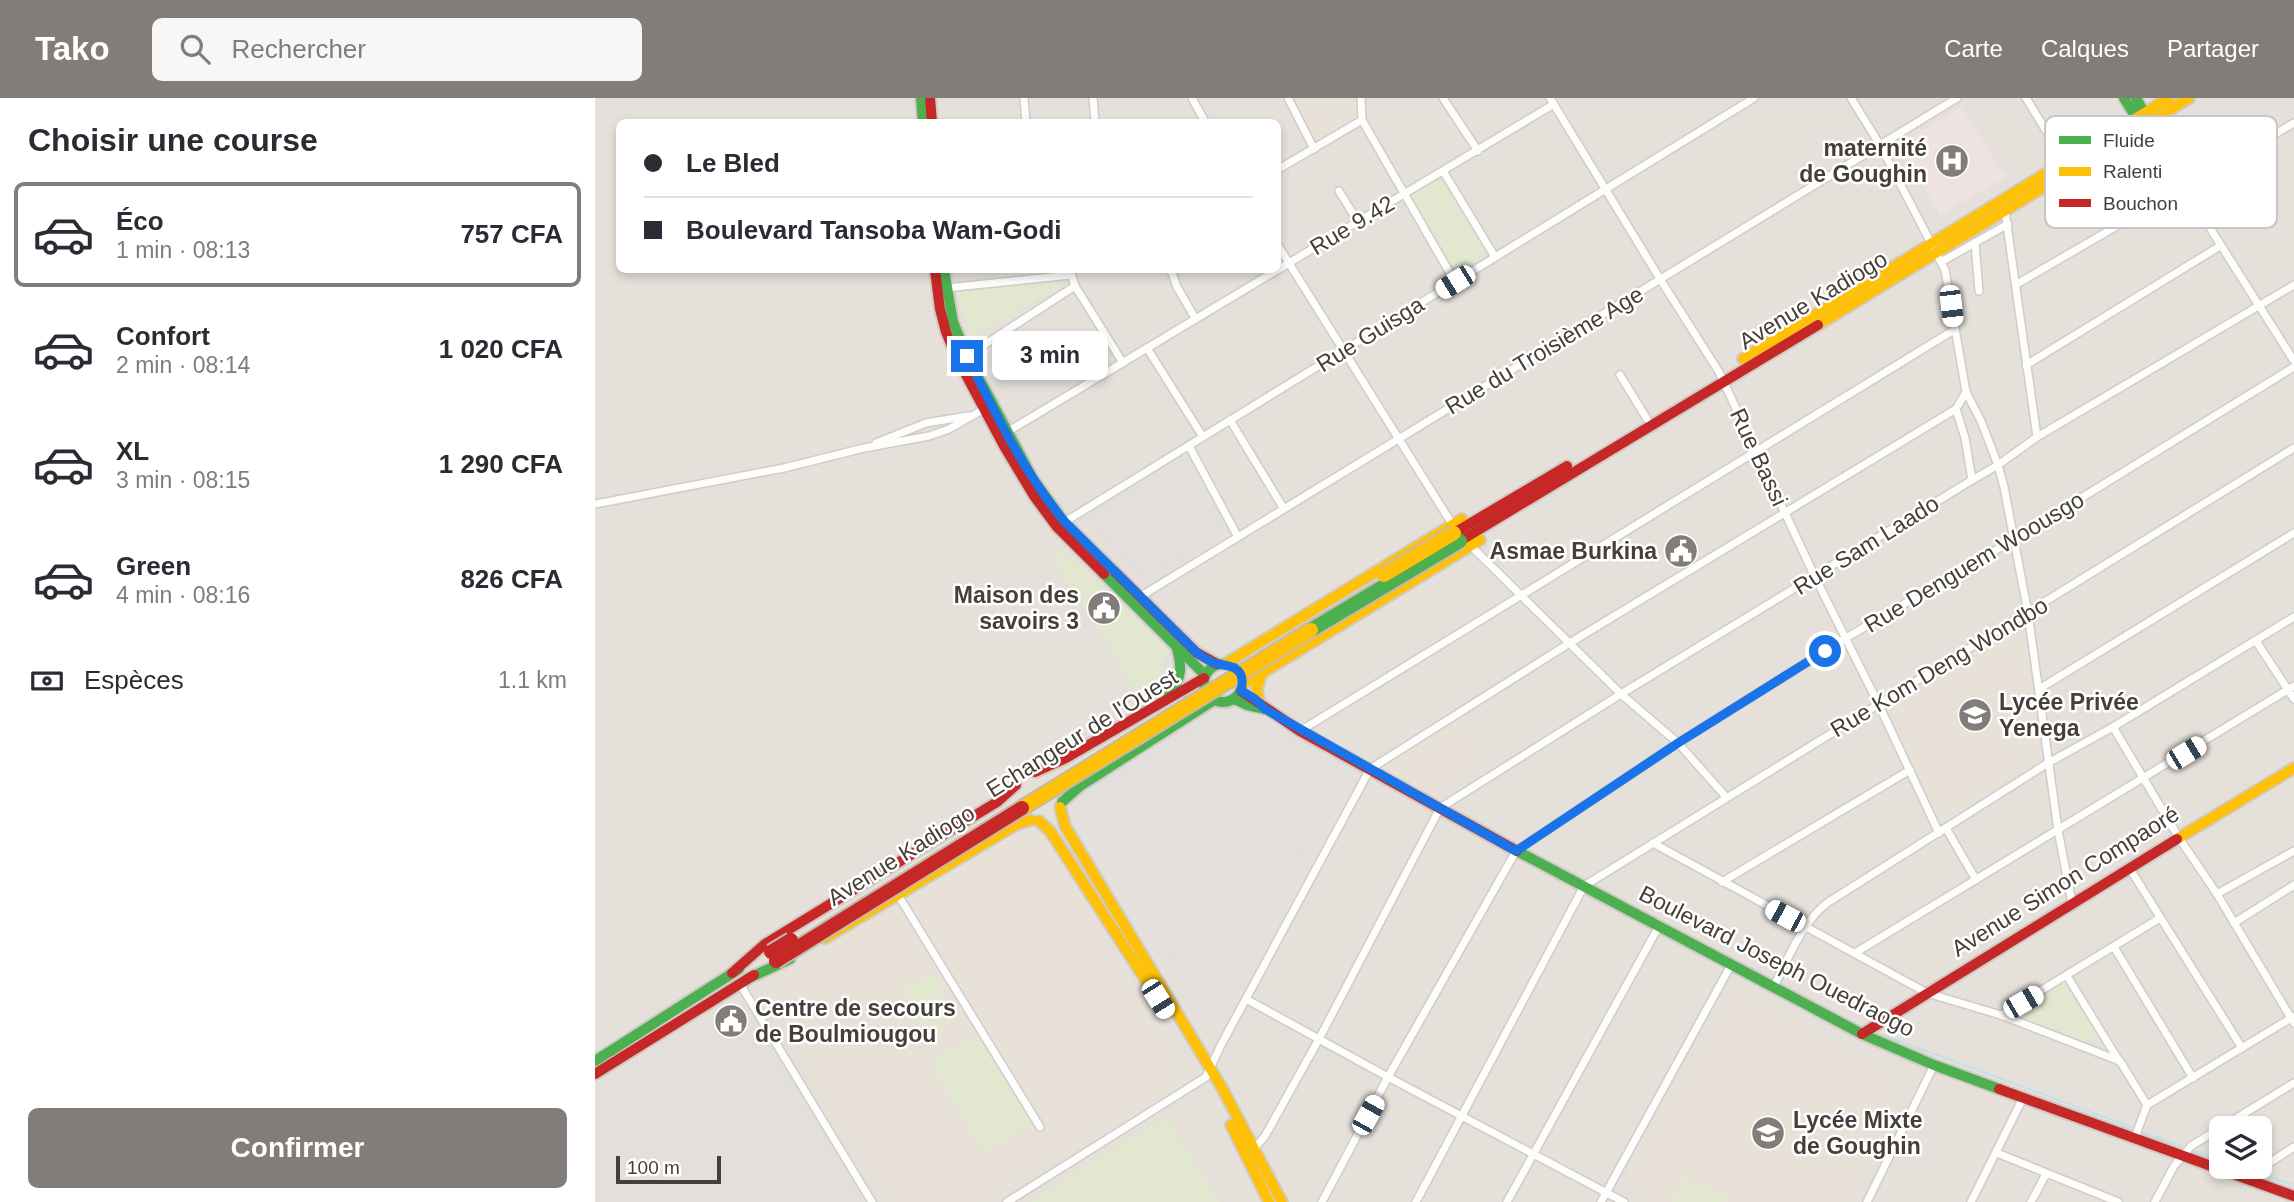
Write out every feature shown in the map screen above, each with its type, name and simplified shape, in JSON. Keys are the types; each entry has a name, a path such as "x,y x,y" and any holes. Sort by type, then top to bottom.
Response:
{"main road":[{"path":"921,98 923,119"},
{"path":"930,98 932,119"},
{"path":"2124,98 2139,116"},
{"path":"2136,98 2142,116"},
{"name":"Avenue Kadiogo","path":"2152,116 2169,98"},
{"name":"Avenue Kadiogo","path":"2157,116 2189,98"},
{"name":"Avenue Kadiogo","path":"2005,212 2045,179"},
{"name":"Avenue Kadiogo","path":"1459,536 1722,376 2045,187"},
{"path":"935,273 944,325 978,412 1024,483 1205,677"},
{"path":"944,273 953,322 967,356 1061,525"},
{"name":"Avenue Kadiogo","path":"1491,517 1647,419 1722,376"},
{"path":"1459,536 1262,673 1232,680 1210,668 1205,677 1205,691 1214,700 1224,702 1232,680 1459,536 1483,537 1491,517"},
{"name":"Echangeur de l'Ouest","path":"774,956 970,828 1459,536"},
{"path":"1136,600 1232,680"},
{"path":"1163,702 1178,685 1182,669 1176,645"},
{"path":"1262,673 1257,688 1262,706"},
{"path":"739,979 765,944 997,802 1024,776 1066,758 1205,677"},
{"name":"Avenue Kadiogo","path":"774,956 848,914 1232,680"},
{"name":"Boulevard Joseph Ouedraogo","path":"1232,680 1247,705 1262,706 1300,731 1516,851 1861,1034 2023,1098 2209,1163"},
{"path":"595,1061 739,979 795,956 1011,827 1049,818 1080,786 1214,700"},
{"name":"Avenue Simon Compaoré","path":"1861,1034 2294,768"},
{"path":"1035,772 1047,773 1057,780 1062,790 1061,805 1065,825 1254,1149 1282,1202"},
{"path":"1016,785 1015,806 1022,814 1050,831 1209,1073 1269,1202"},
{"path":"595,1073 774,956"},
{"name":"Boulevard Joseph Ouedraogo","path":"2260,1179 2294,1196"}],"street":[{"path":"1024,98 1026,119"},
{"path":"1093,98 1095,119"},
{"path":"1192,98 1203,119"},
{"path":"1288,98 1314,149"},
{"path":"1361,98 1363,120 1455,282"},
{"path":"1443,98 1478,150"},
{"name":"Rue Guisga","path":"1061,525 1754,98"},
{"path":"1851,98 1880,145 1936,252 1948,282 1966,392 1998,465 2028,612 2058,830 2072,903"},
{"name":"Rue du Troisième Age","path":"1136,600 1956,98"},
{"path":"2026,98 2045,129"},
{"name":"Rue 9.42","path":"1281,268 1478,150 1552,101"},
{"name":"Rue Bassi","path":"1552,101 1722,376 1784,512 1939,833"},
{"path":"1281,168 1363,120"},
{"path":"2277,132 2294,122"},
{"path":"1443,171 1495,257"},
{"path":"1339,191 1358,222"},
{"path":"1936,252 1975,243 2005,212"},
{"path":"2005,212 2037,437"},
{"path":"2017,284 2113,228"},
{"path":"2209,228 2260,305 2294,364"},
{"path":"1975,243 1979,291"},
{"path":"2026,365 2220,246"},
{"path":"1281,250 1459,536 1621,695 1678,743 1726,797"},
{"path":"946,288 1062,273"},
{"path":"1070,273 1075,286 1123,363"},
{"path":"1172,273 1195,318"},
{"name":"Rue 9.42","path":"1007,432 1272,273"},
{"name":"Rue Sam Laado","path":"1440,808 1998,465 2037,437 2294,285"},
{"path":"967,356 1075,286"},
{"path":"1300,731 1954,330"},
{"path":"1147,348 1203,437"},
{"name":"Rue Denguem Woousgo","path":"1516,851 1678,743 1846,638 2013,540 2294,364"},
{"path":"1620,375 1647,419"},
{"path":"1007,1202 1209,1073 1245,999 1370,769 1568,644 1956,409 1966,392"},
{"path":"1956,409 1965,438 1972,480"},
{"path":"864,449 926,423 978,412"},
{"path":"595,504 794,466 929,436 949,429 978,412"},
{"path":"1230,420 1284,509"},
{"path":"1189,446 1238,537"},
{"name":"Rue Kom Deng Wondbo","path":"1584,886 2294,448"},
{"path":"2039,689 2294,533"},
{"path":"1773,988 1812,916 1827,903 2049,763 2294,617"},
{"path":"2256,641 2291,688 2294,699"},
{"path":"1856,953 2291,688"},
{"path":"2113,727 2293,1019 2147,1105 2135,1137"},
{"path":"1722,882 1910,770"},
{"path":"1254,1149 1265,1136 1319,1039 1440,808"},
{"path":"1946,828 1976,880"},
{"path":"1653,843 1927,993 2001,1015 2120,1062"},
{"path":"2217,894 2294,850"},
{"path":"1322,1202 1388,1077 1516,851"},
{"path":"2130,869 2242,1048"},
{"path":"2234,923 2294,885"},
{"path":"1416,1202 1584,886"},
{"path":"898,895 1040,1128"},
{"path":"2001,1015 2160,918"},
{"path":"1507,1202 1659,926"},
{"path":"2114,947 2193,1078"},
{"path":"1601,1202 1731,965"},
{"path":"2067,976 2147,1105"},
{"path":"739,979 872,1202"},
{"path":"1245,999 1624,1202"},
{"path":"1867,1202 1934,1065"},
{"path":"2155,1202 2182,1155 2191,1146 2294,1083"},
{"path":"1971,1202 2023,1098"},
{"path":"2272,1163 2294,1147"},
{"path":"1997,1153 2097,1198 2118,1202"},
{"path":"2031,1202 2046,1174"}],"shaded area":[{"path":"595,98 2294,98 2294,1202 595,1202"},
{"path":"1295,98 1359,98 1360,116 1317,142"},
{"name":"maternité de Goughin","path":"1961,107 2006,177 1940,215 1899,145"},
{"path":"1187,454 1232,530 1144,582 1082,518"},
{"path":"2023,620 2041,755 1942,820 1911,761 1890,703"},
{"path":"1225,704 1352,765 1218,1017 1199,1014 1075,795"},
{"path":"1461,717 1488,762 1433,796 1379,764"},
{"path":"1016,834 1045,836 1184,1063 1184,1082 984,1202 886,1202 762,1001 765,985"},
{"name":"Lycée Mixte de Goughin","path":"1735,986 1911,1080 1852,1202 1649,1202 1621,1186"},
{"path":"741,1001 747,1005 864,1202 595,1202 595,1085"}],"green space":[{"path":"1441,177 1487,253 1456,272 1410,196"},
{"path":"1060,283 1060,286 971,338 956,289"},
{"path":"1062,549 1168,650 1152,700 1147,704 1143,702 1051,556"},
{"path":"933,974 957,1016 926,1034 902,992"},
{"path":"2064,982 2097,1036 2089,1042 2021,1018 2019,1014 2020,1009"},
{"path":"977,1035 1032,1122 984,1152 930,1063"},
{"path":"1167,1116 1219,1202 1028,1202"},
{"path":"1684,1178 1727,1195 1724,1202 1674,1202"}],"waterway":[{"path":"1883,1035 2131,1127"},
{"path":"2142,1132 2182,1146"},
{"path":"2190,1150 2209,1156"},
{"path":"2272,1178 2294,1185"}],"traffic: fast":[{"path":"921,98 923,119"},
{"path":"2124,98 2135,116"},
{"path":"2136,98 2146,116"},
{"path":"945,273 953,322 967,356 1033,479 1064,522 1115,572"},
{"path":"1311,630 1460,541"},
{"path":"1104,574 1205,675"},
{"path":"1169,695 1177,683 1180,671 1176,645"},
{"path":"1223,664 1237,669 1242,683 1237,697 1223,702 1209,697 1204,683 1209,669 1223,664"},
{"path":"1234,699 1265,709"},
{"path":"1062,802 1080,786 1214,700"},
{"path":"1517,851 1862,1034 1999,1089"},
{"path":"747,979 790,959"},
{"path":"595,1061 739,969"}],"traffic: slow":[{"path":"2140,116 2169,98"},
{"path":"2160,116 2189,98"},
{"path":"1743,359 2045,174"},
{"path":"1818,325 2045,186"},
{"path":"1225,664 1462,519"},
{"path":"1384,575 1454,533"},
{"path":"1242,685 1480,540"},
{"path":"1022,808 1311,630"},
{"path":"1259,703 1257,688 1262,673"},
{"path":"2177,839 2294,768"},
{"path":"1060,807 1065,826 1222,1088 1282,1202"},
{"path":"825,938 1017,824 1031,820"},
{"path":"1039,821 1050,831 1163,1007"},
{"path":"1231,1125 1269,1202"}],"traffic: jam":[{"path":"930,98 932,119"},
{"path":"935,273 946,332 1004,446 1034,496 1057,527 1104,574"},
{"path":"1460,541 1818,325"},
{"path":"1454,533 1567,466"},
{"path":"1115,572 1197,653 1217,664"},
{"path":"1035,772 1066,758 1204,678"},
{"path":"1241,691 1300,731 1517,851"},
{"path":"732,973 765,944 997,802 1016,785"},
{"path":"776,961 1022,808"},
{"path":"1862,1034 2177,839"},
{"path":"771,952 791,940"},
{"path":"595,1074 754,975"},
{"path":"1999,1089 2294,1196"}],"place":[{"name":"maternité de Goughin","path":"1952,161"},
{"name":"Asmae Burkina","path":"1681,551"},
{"name":"Maison des savoirs 3","path":"1104,608"},
{"name":"Lycée Privée Yenega","path":"1975,715"},
{"name":"Centre de secours de Boulmiougou","path":"731,1021"},
{"name":"Lycée Mixte de Goughin","path":"1768,1133"}],"route":[{"path":"967,356 1001,423 1048,502 1197,653 1217,664 1236,668 1242,679 1241,691 1300,731 1516,851 1678,743 1825,651"}]}
